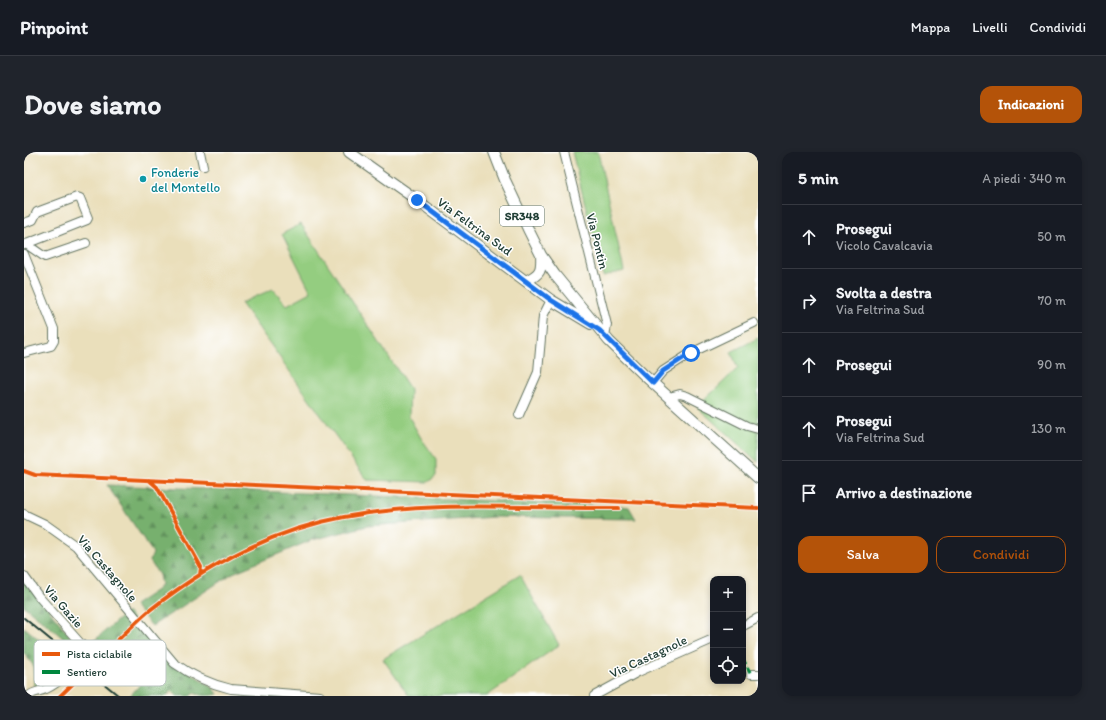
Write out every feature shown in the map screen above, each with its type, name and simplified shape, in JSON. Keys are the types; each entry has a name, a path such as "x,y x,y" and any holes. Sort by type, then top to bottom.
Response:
{"main road":[{"name":"Via Feltrina Sud","path":"349,152 417,200 551,300 602,333"},
{"name":"SR348","path":"494,152 541,255 554,275 602,333 653,383"},
{"path":"498,152 504,176"},
{"path":"526,281 538,274 540,270 541,255"},
{"path":"653,383 758,478"}],"street":[{"path":"200,152 203,166"},
{"name":"Via Pontin","path":"564,152 607,325 602,333"},
{"path":"24,223 33,220 37,212 78,197 80,198 88,218 87,220 25,245"},
{"path":"25,245 45,257 86,243"},
{"path":"24,353 51,346 54,341 54,329 25,258"},
{"path":"519,415 538,372 543,316 551,300"},
{"path":"653,383 663,371 691,353 754,323"},
{"path":"669,397 680,394 687,396 747,426 758,429"},
{"name":"Via Castagnole","path":"24,514 45,524 76,546 154,640"},
{"name":"Via Gazie","path":"24,576 39,597 78,640"},
{"path":"746,624 758,618"},
{"name":"Via Castagnole","path":"594,696 638,672 710,640"},
{"name":"Via Castagnole","path":"166,654 174,663 187,672 203,680 232,689 320,696"},
{"name":"Via Gazie","path":"29,696 30,694 50,686"}],"green space":[{"path":"572,152 598,152 624,271 603,276"},
{"path":"301,224 410,389 409,417 421,438 436,459 436,476 428,482 367,480 241,303 273,289 287,305 311,292 282,234"},
{"path":"758,338 758,424 752,426 758,431 758,462 697,407 738,368 731,352"},
{"path":"107,485 620,506 629,507 636,519 494,517 367,526 312,540 233,573 152,626 134,605 158,589 161,585 159,575 150,561 153,553"},
{"path":"520,575 559,645 487,696 409,696 383,659"},
{"path":"24,578 73,640 66,640 24,606"},
{"path":"127,612 151,640 95,640"},
{"path":"24,627 40,640 34,640 34,686 33,665 24,653"},
{"path":"166,657 212,687 218,694 199,695 194,693 190,696 177,696 172,691 166,696 130,696 139,686 166,686"}],"railway":[{"path":"24,618 51,640"},
{"path":"107,686 119,696"}],"marked path":[{"path":"746,665 751,674"}],"cycle path":[{"path":"24,471 35,475 758,508"},
{"path":"149,480 157,487 201,567 200,575"},
{"path":"118,640 150,610 194,579 217,565 266,541 318,523 344,517 378,512 447,507 619,508"},
{"path":"60,696 70,686"}],"place":[{"name":"Fonderie del Montello","path":"143,179"}],"route":[{"path":"417,200 551,300 599,330 653,383 663,371 691,353"}]}
